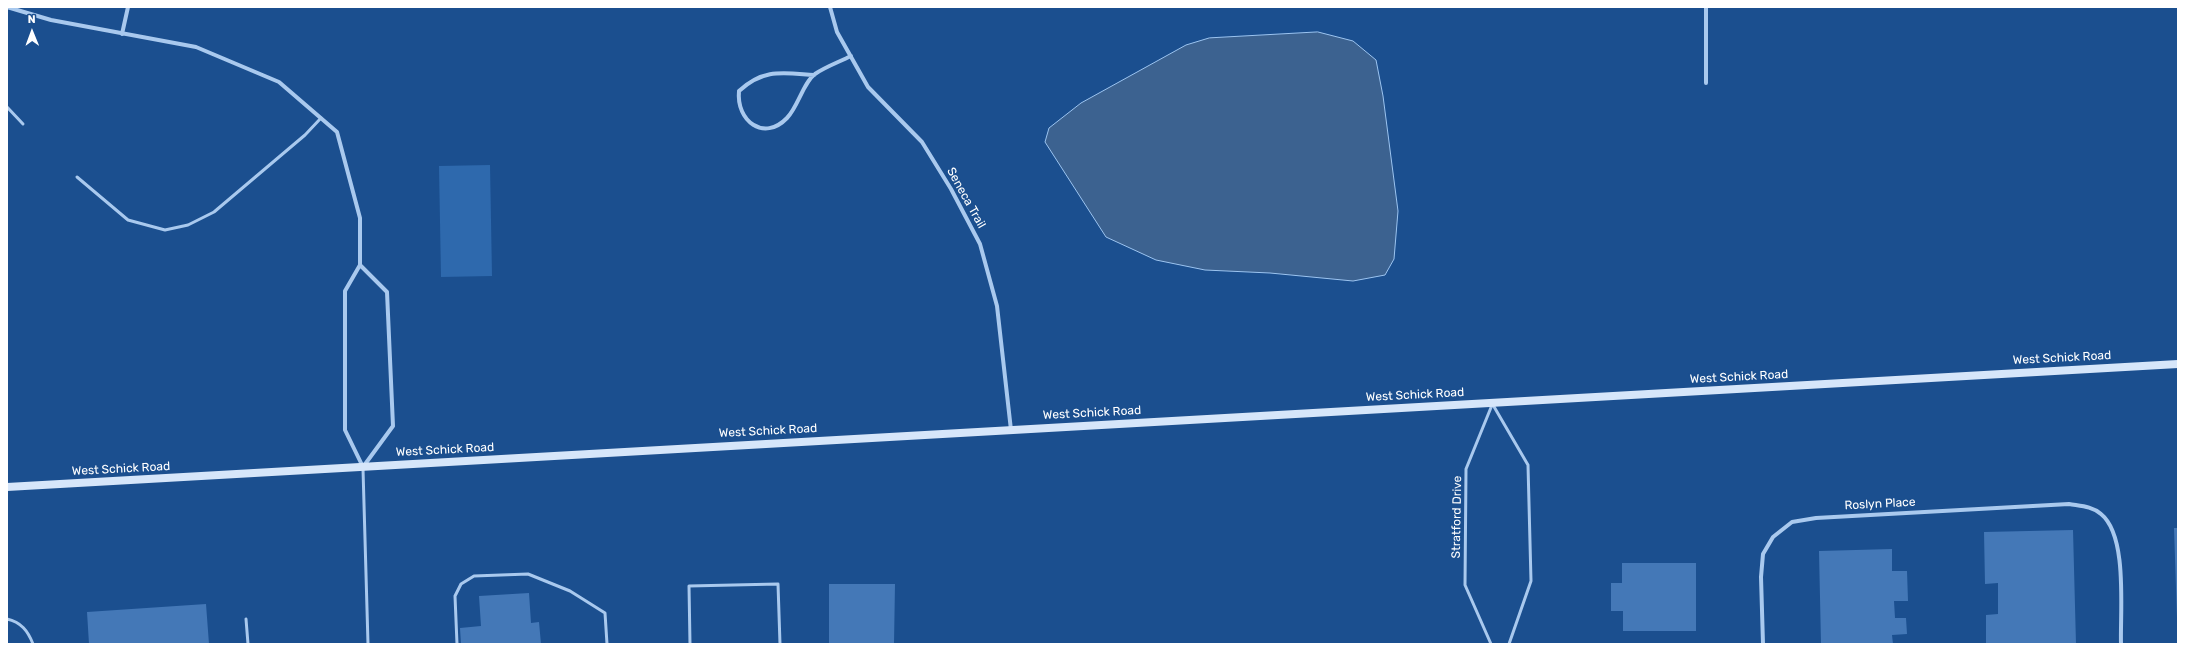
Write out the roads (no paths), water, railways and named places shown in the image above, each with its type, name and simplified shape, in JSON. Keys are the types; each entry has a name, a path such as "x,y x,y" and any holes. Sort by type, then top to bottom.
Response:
{"street":[{"path":"7,7 51,20 196,47 279,82 337,132 360,218 360,265 345,291 345,430 363,467 393,426 387,292 360,265"},
{"path":"122,34 128,7"},
{"name":"Seneca Trail","path":"830,7 837,32 868,87 922,142 951,189 980,244 997,306 1011,430"},
{"path":"1706,7 1706,83"},
{"path":"814,75 774,72 751,80 739,91 740,110 744,118 761,128 773,128 787,118 814,75 851,56"},
{"name":"West Schick Road","path":"7,487 2178,364"},
{"name":"Roslyn Place","path":"1763,644 1761,577 1763,554 1773,537 1792,522 1816,518 2069,504 2088,507 2101,514 2113,528 2119,549 2121,644"}],"lane":[{"path":"7,107 23,124"},
{"path":"77,177 128,220 165,230 181,227 214,212 305,135 321,118"},
{"path":"1492,403 1528,464 1531,581 1509,644"},
{"name":"Stratford Drive","path":"1491,644 1465,585 1465,577 1466,469 1492,403"},
{"path":"363,467 368,644"},
{"path":"457,644 455,596 461,584 474,576 528,574 570,591 605,613 607,644"},
{"path":"690,644 689,586 778,584 780,644"},
{"path":"7,619 21,625 28,633 33,644"},
{"path":"246,619 248,644"}]}
